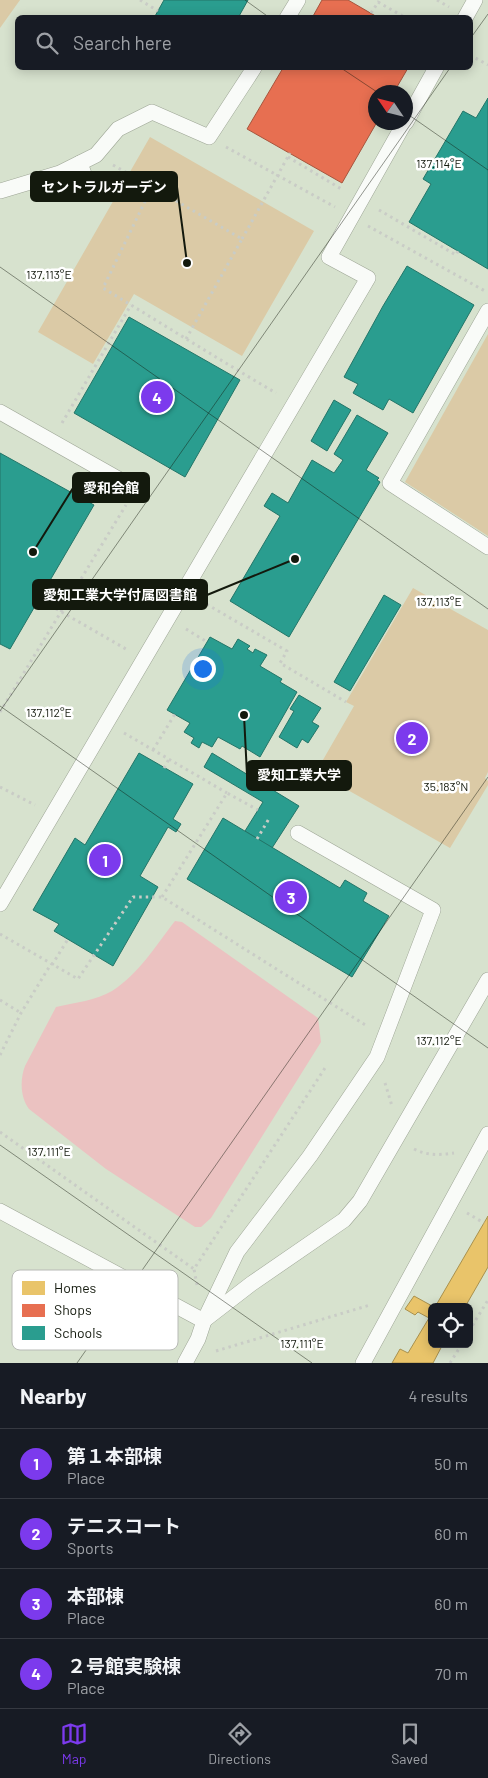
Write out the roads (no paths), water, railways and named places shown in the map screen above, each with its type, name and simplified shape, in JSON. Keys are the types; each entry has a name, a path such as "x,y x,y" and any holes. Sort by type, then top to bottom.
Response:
{"lane":[{"path":"288,15 298,0"},
{"path":"467,15 475,0"},
{"path":"0,190 60,173 96,155 118,129 152,112 209,137 253,70"},
{"path":"413,108 435,70"},
{"path":"0,904 368,278 329,256 400,130"},
{"path":"80,163 89,188"},
{"path":"488,311 390,483 488,548"},
{"path":"0,412 136,489"},
{"path":"188,1357 237,1252 310,1156 377,1057 433,910 298,833"},
{"path":"204,1321 251,1284 344,1220 360,1201 488,980"},
{"path":"363,1363 488,1134"},
{"path":"0,1211 109,1270"},
{"path":"178,1307 204,1321"}],"place":[{"name":"セントラルガーデン","path":"187,263"},
{"name":"２号館実験棟","path":"157,397"},
{"name":"愛和会館","path":"33,552"},
{"name":"愛知工業大学付属図書館","path":"295,559"},
{"name":"愛知工業大学","path":"244,715"},
{"name":"テニスコート","path":"412,738"},
{"name":"第１本部棟","path":"105,860"},
{"name":"本部棟","path":"291,897"}]}
